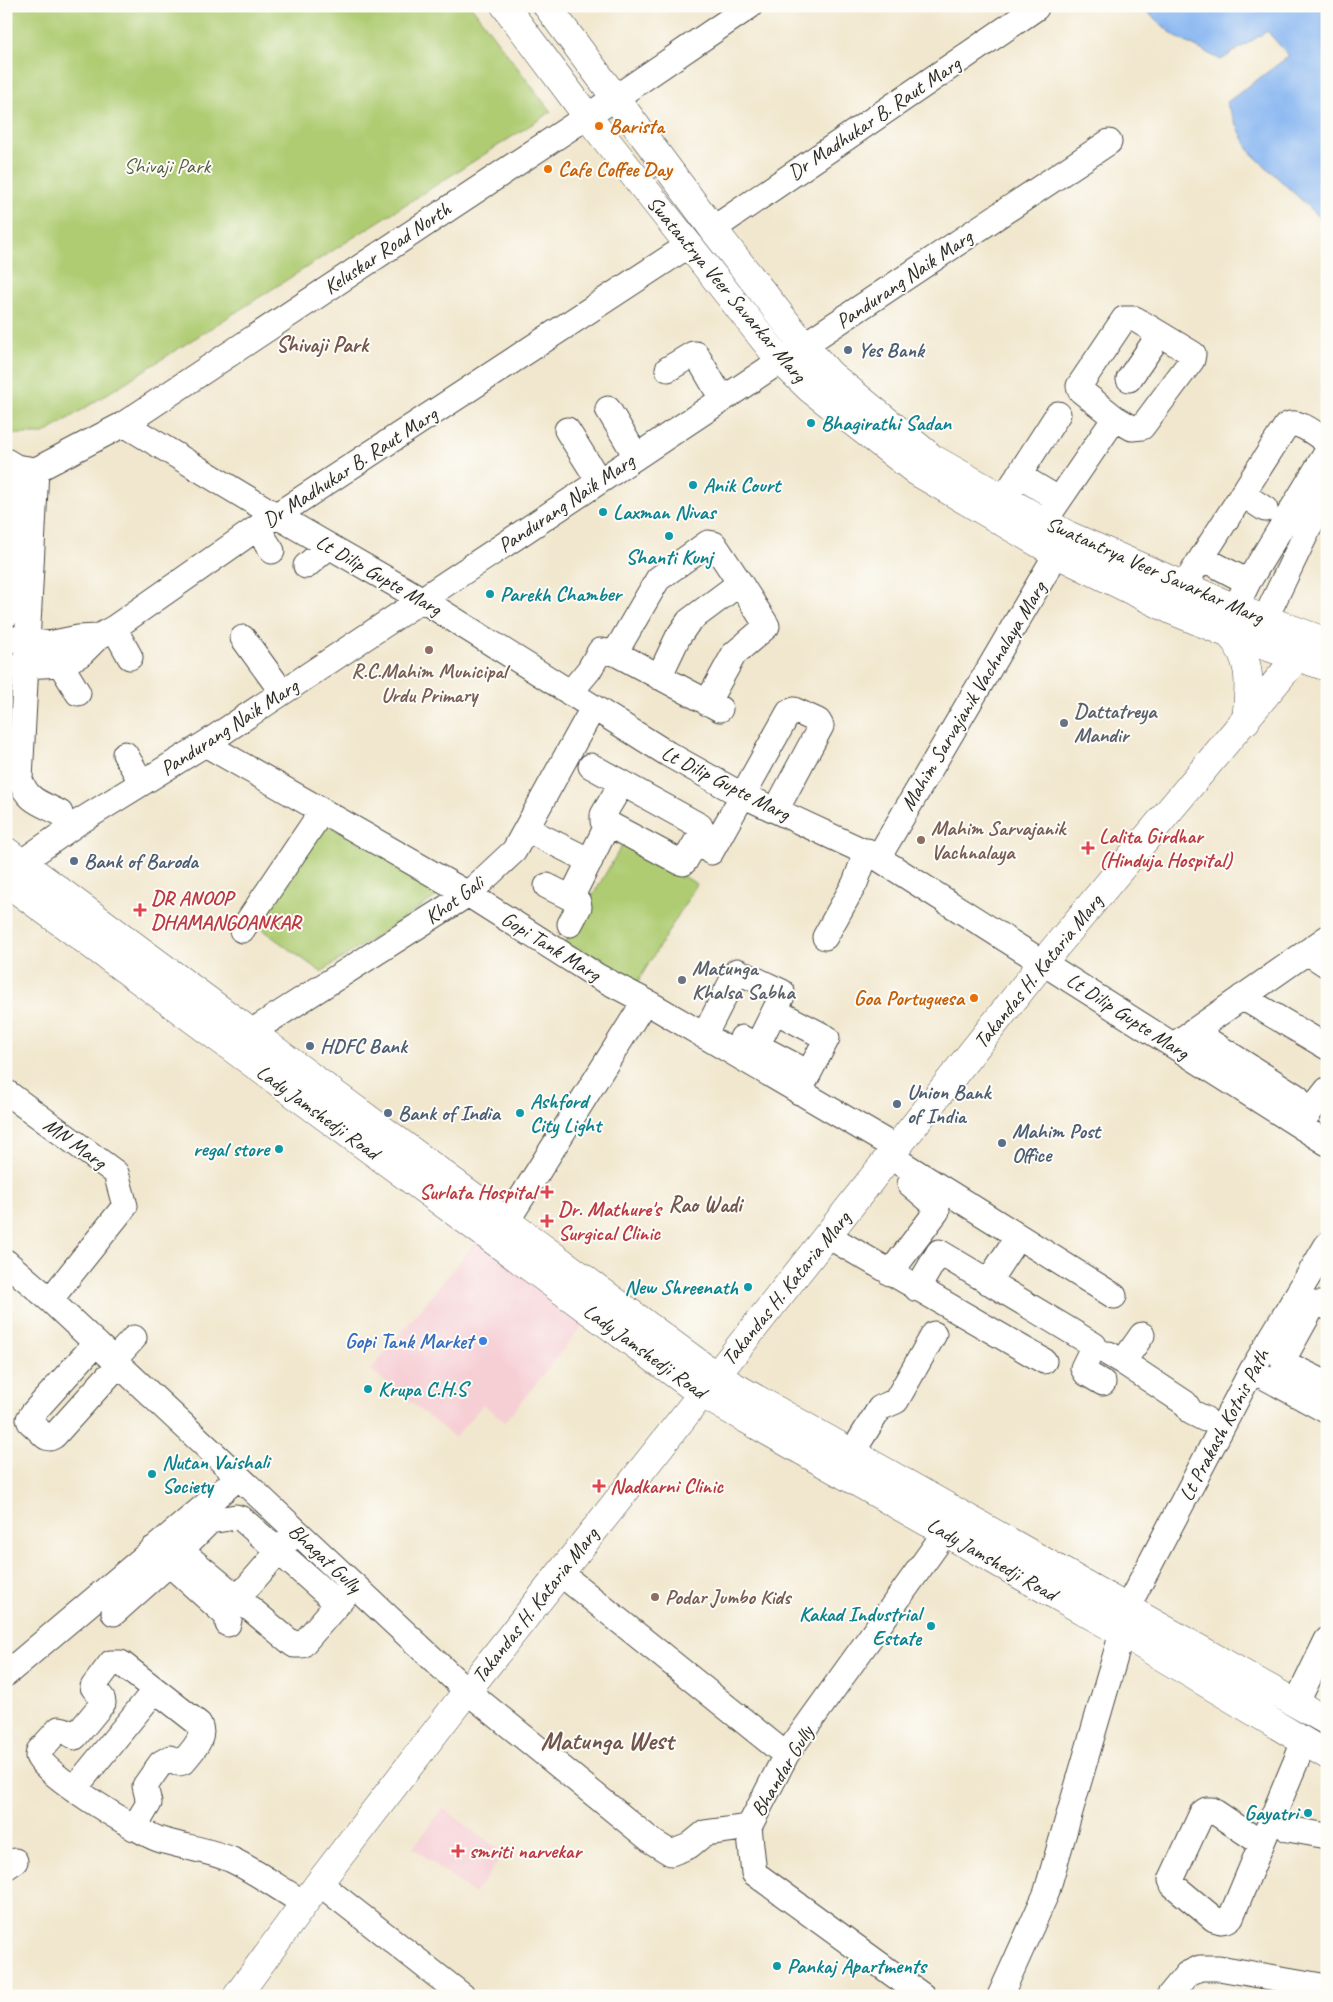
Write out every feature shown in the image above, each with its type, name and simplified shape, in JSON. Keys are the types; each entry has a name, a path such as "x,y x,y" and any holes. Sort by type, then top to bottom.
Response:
{"main road":[{"name":"Swatantrya Veer Savarkar Marg","path":"506,6 586,116 780,360 810,389 917,472 998,507 1045,520 1062,545 1229,624 1310,644"},
{"name":"Swatantrya Veer Savarkar Marg","path":"547,6 713,229 804,345 830,374 932,458 998,507"},
{"name":"Swatantrya Veer Savarkar Marg","path":"1229,624 1265,619 1310,644 1327,667"},
{"path":"1229,624 1246,662 1249,682 1246,721"},
{"name":"Takandas H. Kataria Marg","path":"237,1996 311,1893 467,1691 890,1156 1044,962 1310,644"},
{"name":"Lady Jamshedji Road","path":"10,874 251,1032 507,1221 709,1385 852,1453 1125,1621 1316,1749"},
{"name":"Lady Jamshedji Road","path":"10,874 709,1385 945,1532 1327,1721"}],"street":[{"name":"Keluskar Road North","path":"19,466 124,424 615,98 750,6"},
{"name":"Dr Madhukar B. Raut Marg","path":"713,229 1036,8"},
{"name":"Pandurang Naik Marg","path":"10,874 79,822 205,744 422,599 632,449 722,399 1109,142"},
{"name":"Dr Madhukar B. Raut Marg","path":"16,667 61,664 81,654 106,633 267,522 689,245"},
{"path":"1124,320 1135,320 1193,354 1192,360 1142,427 1132,428 1115,418 1080,391 1080,383 1124,320"},
{"path":"1129,379 1160,334"},
{"path":"668,369 696,354 722,399"},
{"path":"608,410 632,449"},
{"path":"998,507 1058,414"},
{"path":"1018,475 1045,520 1115,418"},
{"path":"1177,598 1288,424 1296,423 1327,442"},
{"name":"Lt Dilip Gupte Marg","path":"124,424 267,522 329,546 422,599 668,754 746,790 872,854 1044,962 1183,1038 1327,1143"},
{"path":"567,430 595,474"},
{"path":"1229,624 1248,582 1327,452"},
{"path":"6,615 19,466"},
{"path":"19,466 27,640 16,667 13,779 29,797 60,813"},
{"path":"1265,619 1327,490"},
{"path":"1242,494 1265,508"},
{"path":"267,522 272,551"},
{"path":"570,693 600,651 615,653 713,706 734,654 767,626 714,544 708,543 658,579 615,653"},
{"name":"Mahim Sarvajanik Vachnalaya Marg","path":"825,937 854,883 1062,545"},
{"path":"306,566 329,546"},
{"path":"1202,558 1248,582"},
{"path":"659,677 678,637 689,621 740,583"},
{"path":"27,640 78,638 106,633 130,657"},
{"path":"243,638 282,692"},
{"path":"27,640 61,664 78,693"},
{"name":"Khot Gali","path":"251,1032 468,894 514,851 593,708"},
{"path":"711,852 789,712 794,710 818,721 821,726 778,806"},
{"name":"Gopi Tank Marg","path":"205,744 468,894 597,976 645,1001 708,1029 804,1082 890,1156"},
{"path":"125,754 142,783"},
{"path":"591,766 622,783 700,826 702,832 683,863 603,821 602,818 622,783"},
{"path":"242,930 322,811"},
{"path":"571,898 608,824"},
{"path":"526,829 590,860"},
{"path":"547,886 578,902 579,907 570,924"},
{"path":"1297,1097 1183,1038 1242,997 1320,952"},
{"path":"708,1029 737,970 783,993 753,1054"},
{"path":"1242,997 1327,1047"},
{"path":"507,1221 645,1001"},
{"path":"775,1010 827,1038 804,1082"},
{"path":"1299,1124 1327,1090"},
{"name":"MN Marg","path":"6,1092 116,1173 125,1206 50,1300"},
{"path":"890,1156 937,1207 937,1211 890,1273"},
{"path":"890,1156 1114,1296"},
{"path":"828,1236 1044,1361"},
{"path":"917,1238 1123,1362 1185,1402 1191,1412 1205,1419"},
{"path":"988,1282 1012,1244"},
{"name":"Lt Prakash Kotnis Path","path":"1125,1621 1252,1370 1327,1245"},
{"path":"917,1289 939,1252"},
{"name":"Bhagat Gully","path":"6,1262 50,1300 88,1351 112,1368 239,1477 467,1691 653,1842 671,1853 689,1846 705,1833 749,1827"},
{"path":"998,1335 1016,1299"},
{"path":"1327,1308 1320,1304 1314,1304 1283,1360 1284,1363 1327,1384"},
{"path":"852,1453 880,1408 896,1401 934,1334"},
{"path":"1123,1362 1142,1335"},
{"path":"88,1351 29,1419 46,1437 54,1436 112,1368 134,1338"},
{"path":"1094,1345 1083,1368 1086,1373 1103,1383"},
{"path":"1252,1370 1325,1405"},
{"path":"6,1674 110,1609 239,1477"},
{"path":"338,1604 242,1519 236,1517 210,1521 186,1545 184,1550 186,1555 294,1645 302,1645 338,1604 354,1585"},
{"path":"238,1598 296,1531"},
{"name":"Bhandar Gully","path":"923,1996 754,1873 749,1827 786,1755 945,1532"},
{"path":"161,1556 226,1615 229,1620 228,1624"},
{"path":"560,1574 786,1755"},
{"path":"1000,1996 1046,1894 1125,1621"},
{"path":"1296,1704 1327,1640"},
{"path":"134,1828 149,1803 145,1786 161,1763 170,1758 180,1763 183,1762 203,1734 200,1724 121,1663 111,1663 93,1687 102,1698 103,1703 77,1735 73,1737 64,1730 59,1729 39,1751 38,1756 42,1765 74,1789 134,1828 157,1839 228,1859 311,1893 463,1996"},
{"path":"74,1789 155,1690"},
{"path":"1262,1843 1316,1749"},
{"path":"1288,1829 1327,1836"},
{"path":"1169,1996 1187,1974 1200,1968 1219,1968 1253,1985 1327,1988"}],"shaded area":[{"name":"Gopi Tank Market","path":"489,1225 594,1311 505,1422 483,1404 455,1438 371,1370"},
{"name":"smriti narvekar","path":"443,1808 504,1854 474,1894 413,1848"}],"green space":[{"name":"Shivaji Park","path":"6,6 471,6 551,112 44,434 6,434"},
{"path":"322,822 448,889 321,972 254,924"},
{"path":"624,842 697,884 634,988 562,948"}],"water":[{"path":"1140,6 1327,6 1327,224 1250,152 1226,103 1289,56 1267,31 1221,60 1176,37"}],"place":[{"name":"Barista","path":"599,126"},
{"name":"Cafe Coffee Day","path":"548,169"},
{"name":"Yes Bank","path":"848,350"},
{"name":"Bhagirathi Sadan","path":"811,423"},
{"name":"Anik Court","path":"693,485"},
{"name":"Laxman Nivas","path":"603,512"},
{"name":"Shanti Kunj","path":"669,536"},
{"name":"Parekh Chamber","path":"490,594"},
{"name":"R.C.Mahim Municipal Urdu Primary","path":"429,650"},
{"name":"Dattatreya Mandir","path":"1064,723"},
{"name":"Mahim Sarvajanik Vachnalaya","path":"921,840"},
{"name":"Lalita Girdhar (Hinduja Hospital)","path":"1088,848"},
{"name":"Bank of Baroda","path":"74,861"},
{"name":"DR ANOOP DHAMANGOANKAR","path":"140,910"},
{"name":"Matunga Khalsa Sabha","path":"682,980"},
{"name":"Goa Portuguesa","path":"974,998"},
{"name":"HDFC Bank","path":"310,1046"},
{"name":"Union Bank of India","path":"897,1104"},
{"name":"Bank of India","path":"388,1113"},
{"name":"Ashford City Light","path":"520,1113"},
{"name":"Mahim Post Office","path":"1002,1143"},
{"name":"regal store","path":"279,1149"},
{"name":"Surlata Hospital","path":"547,1192"},
{"name":"Dr. Mathure's Surgical Clinic","path":"547,1221"},
{"name":"New Shreenath","path":"748,1287"},
{"name":"Gopi Tank Market","path":"483,1341"},
{"name":"Krupa C.H.S","path":"368,1389"},
{"name":"Nutan Vaishali Society","path":"152,1474"},
{"name":"Nadkarni Clinic","path":"599,1486"},
{"name":"Podar Jumbo Kids","path":"655,1597"},
{"name":"Kakad Industrial Estate","path":"931,1626"},
{"name":"Gayatri","path":"1308,1813"},
{"name":"smriti narvekar","path":"458,1851"},
{"name":"Pankaj Apartments","path":"777,1966"}],"district":[{"name":"Shivaji Park","path":"322,344"},
{"name":"Rao Wadi","path":"705,1204"},
{"name":"Matunga West","path":"607,1740"}]}
